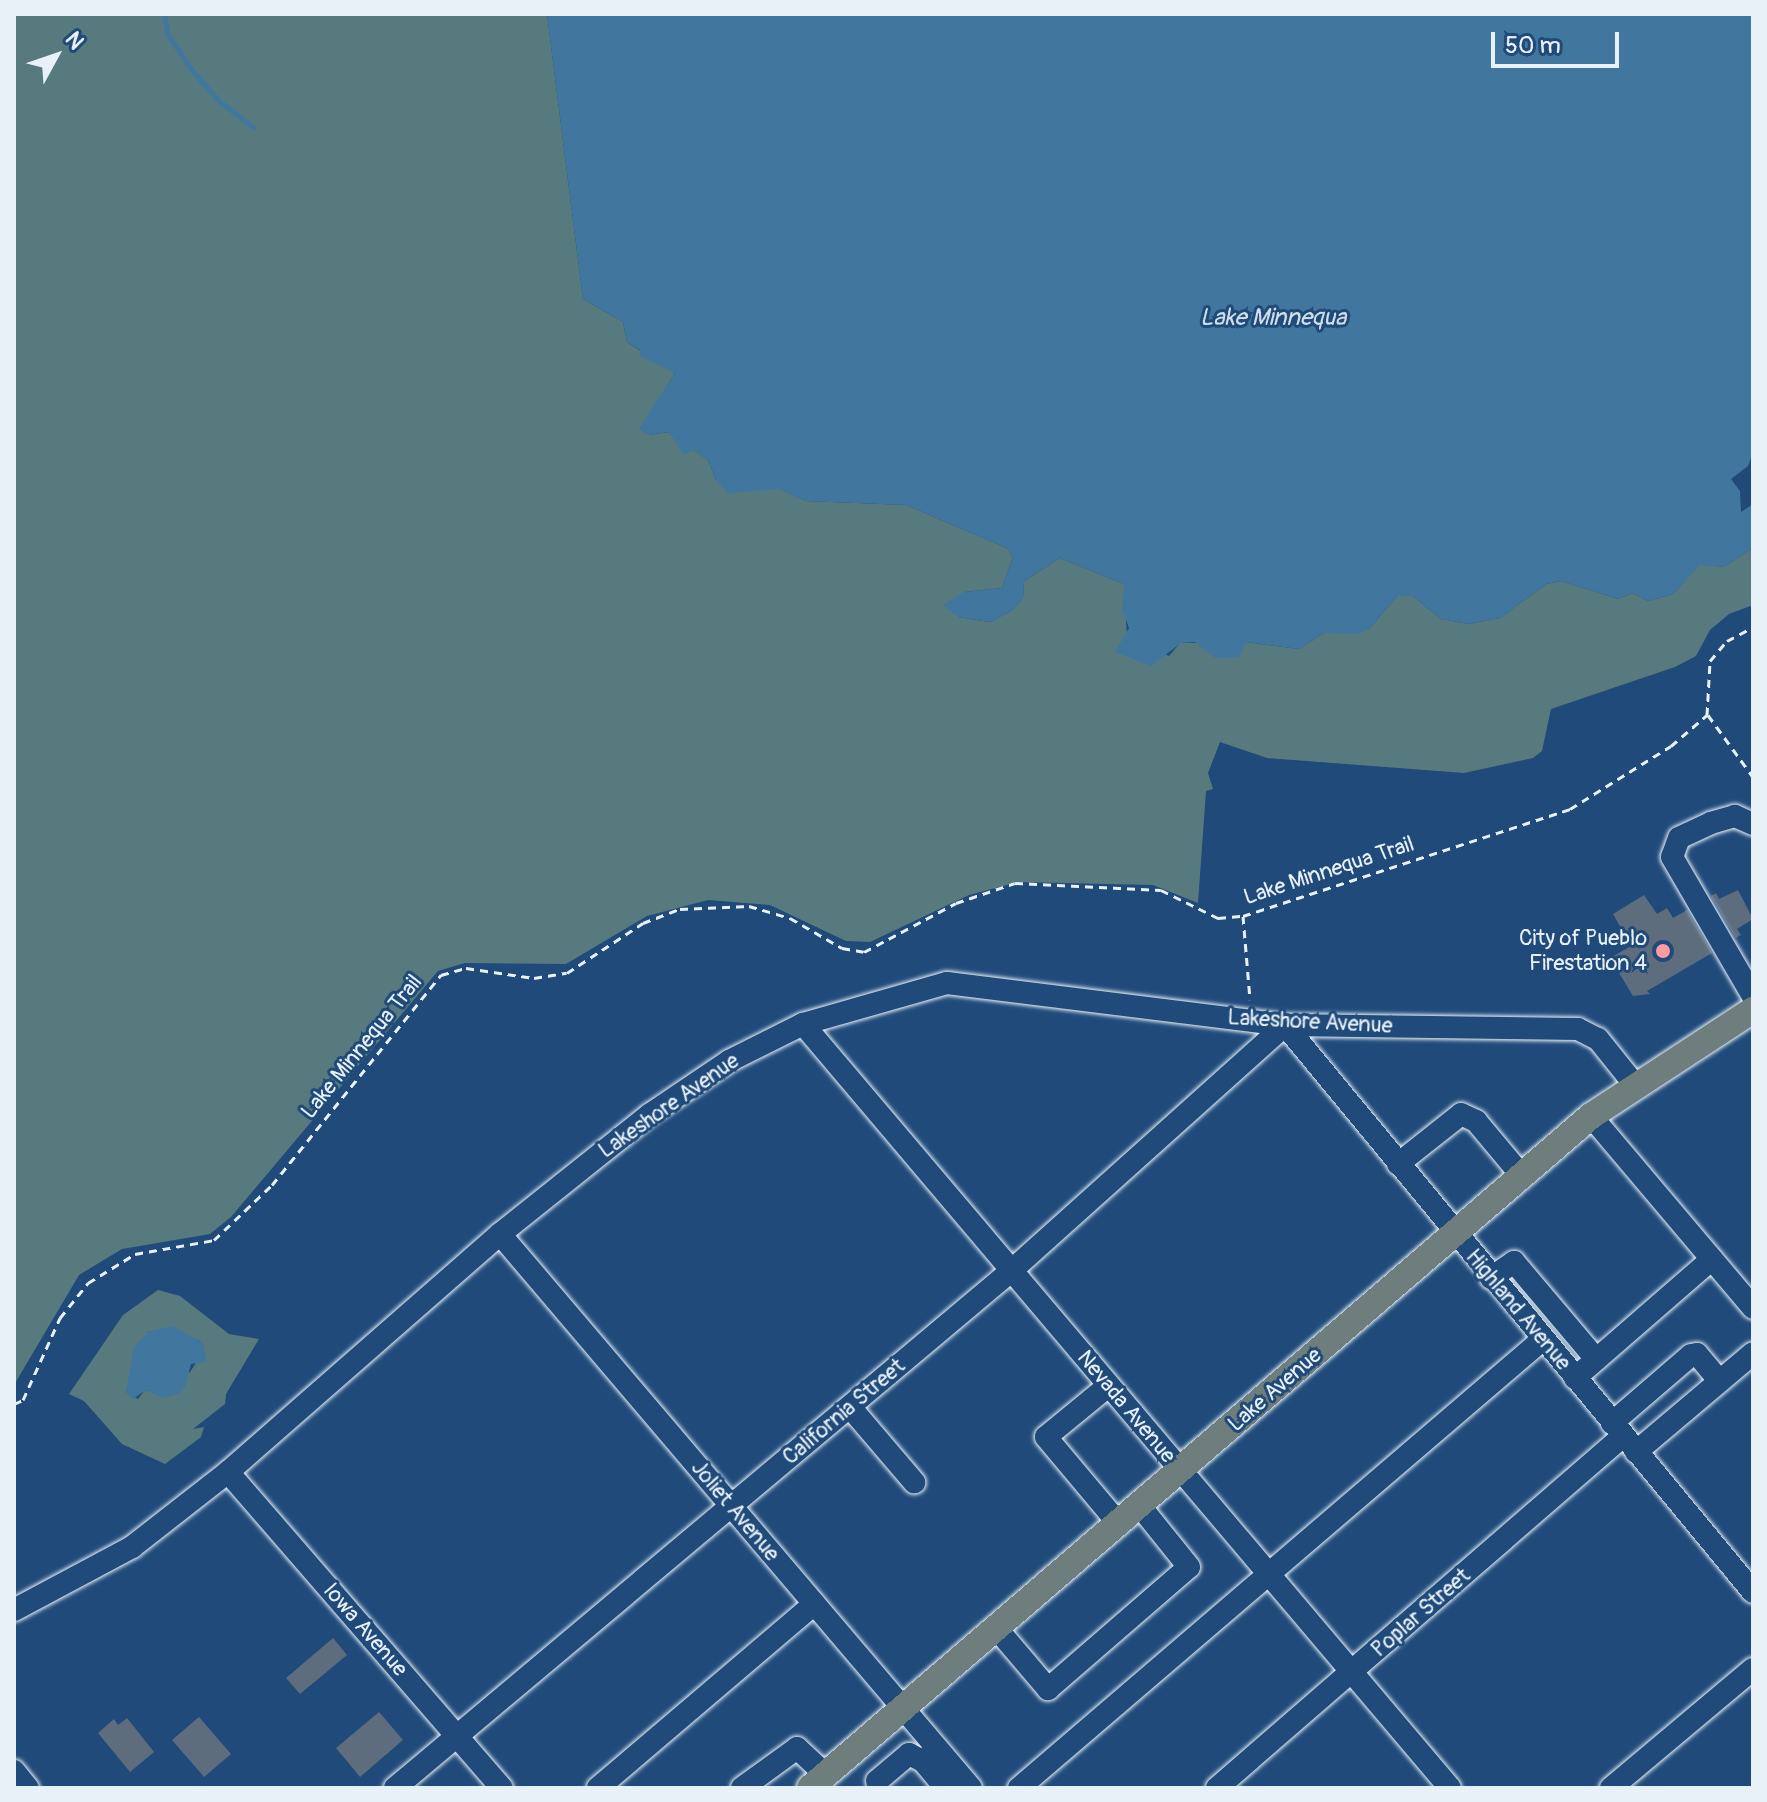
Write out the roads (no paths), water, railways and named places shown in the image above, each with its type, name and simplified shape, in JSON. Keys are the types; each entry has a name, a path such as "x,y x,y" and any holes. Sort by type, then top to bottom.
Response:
{"main road":[{"name":"Lake Avenue","path":"818,1782 1591,1116 1751,1010"}],"street":[{"path":"1751,1010 1672,857 1679,838 1711,823 1735,816 1753,824"},
{"name":"Lakeshore Avenue","path":"14,1610 42,1599 132,1547 228,1472 500,1234 649,1115 729,1061 803,1024 947,983 1285,1025 1578,1029 1598,1039 1635,1085"},
{"name":"Nevada Avenue","path":"803,1024 1450,1788"},
{"name":"Highland Avenue","path":"1285,1025 1491,1278 1750,1581"},
{"name":"California Street","path":"395,1788 1011,1271 1285,1025"},
{"path":"1398,1164 1461,1114 1476,1121 1522,1176"},
{"path":"1591,1116 1753,1308"},
{"name":"Joliet Avenue","path":"500,1234 904,1709 930,1755 971,1788"},
{"path":"1575,1378 1712,1259"},
{"path":"1491,1278 1514,1262 1596,1359"},
{"path":"1019,1788 1543,1339"},
{"path":"1624,1437 1720,1381 1753,1353"},
{"path":"1624,1437 1691,1355 1697,1354 1720,1381"},
{"path":"1108,1386 1046,1437 1119,1524"},
{"path":"850,1407 914,1482"},
{"name":"Poplar Street","path":"1217,1788 1624,1437"},
{"name":"Iowa Avenue","path":"228,1472 502,1788"},
{"path":"997,1629 1048,1689 1189,1567 1140,1506"},
{"path":"598,1788 814,1604"},
{"path":"1611,1788 1753,1669"},
{"path":"742,1788 797,1748 818,1782"},
{"path":"853,1752 880,1784 909,1754 930,1755 946,1788"},
{"path":"14,1771 28,1788"}],"water":[{"name":"Lake Minnequa","path":"547,14 1753,14 1753,452 1748,466 1731,479 1740,491 1741,512 1753,504 1753,548 1723,567 1700,565 1673,594 1648,601 1633,593 1618,599 1562,581 1546,584 1500,618 1469,624 1441,619 1413,596 1397,596 1369,629 1358,634 1324,633 1299,649 1246,642 1239,657 1228,658 1215,658 1195,642 1181,643 1151,666 1115,652 1129,628 1122,609 1124,584 1060,558 1024,581 1023,599 1014,609 990,622 958,617 943,605 964,592 1002,588 1013,557 1007,548 906,505 806,501 779,489 728,493 716,480 708,460 694,450 684,455 669,432 649,435 639,429 675,373 640,356 640,350 627,342 623,322 583,299"},
{"path":"172,1326 203,1343 207,1362 191,1364 185,1387 178,1394 162,1398 146,1390 133,1399 126,1392 134,1347 148,1332"}],"waterway":[{"path":"164,14 168,35 191,69 219,101 253,127"}],"place":[{"name":"City of Pueblo Firestation 4","path":"1663,951"}]}
